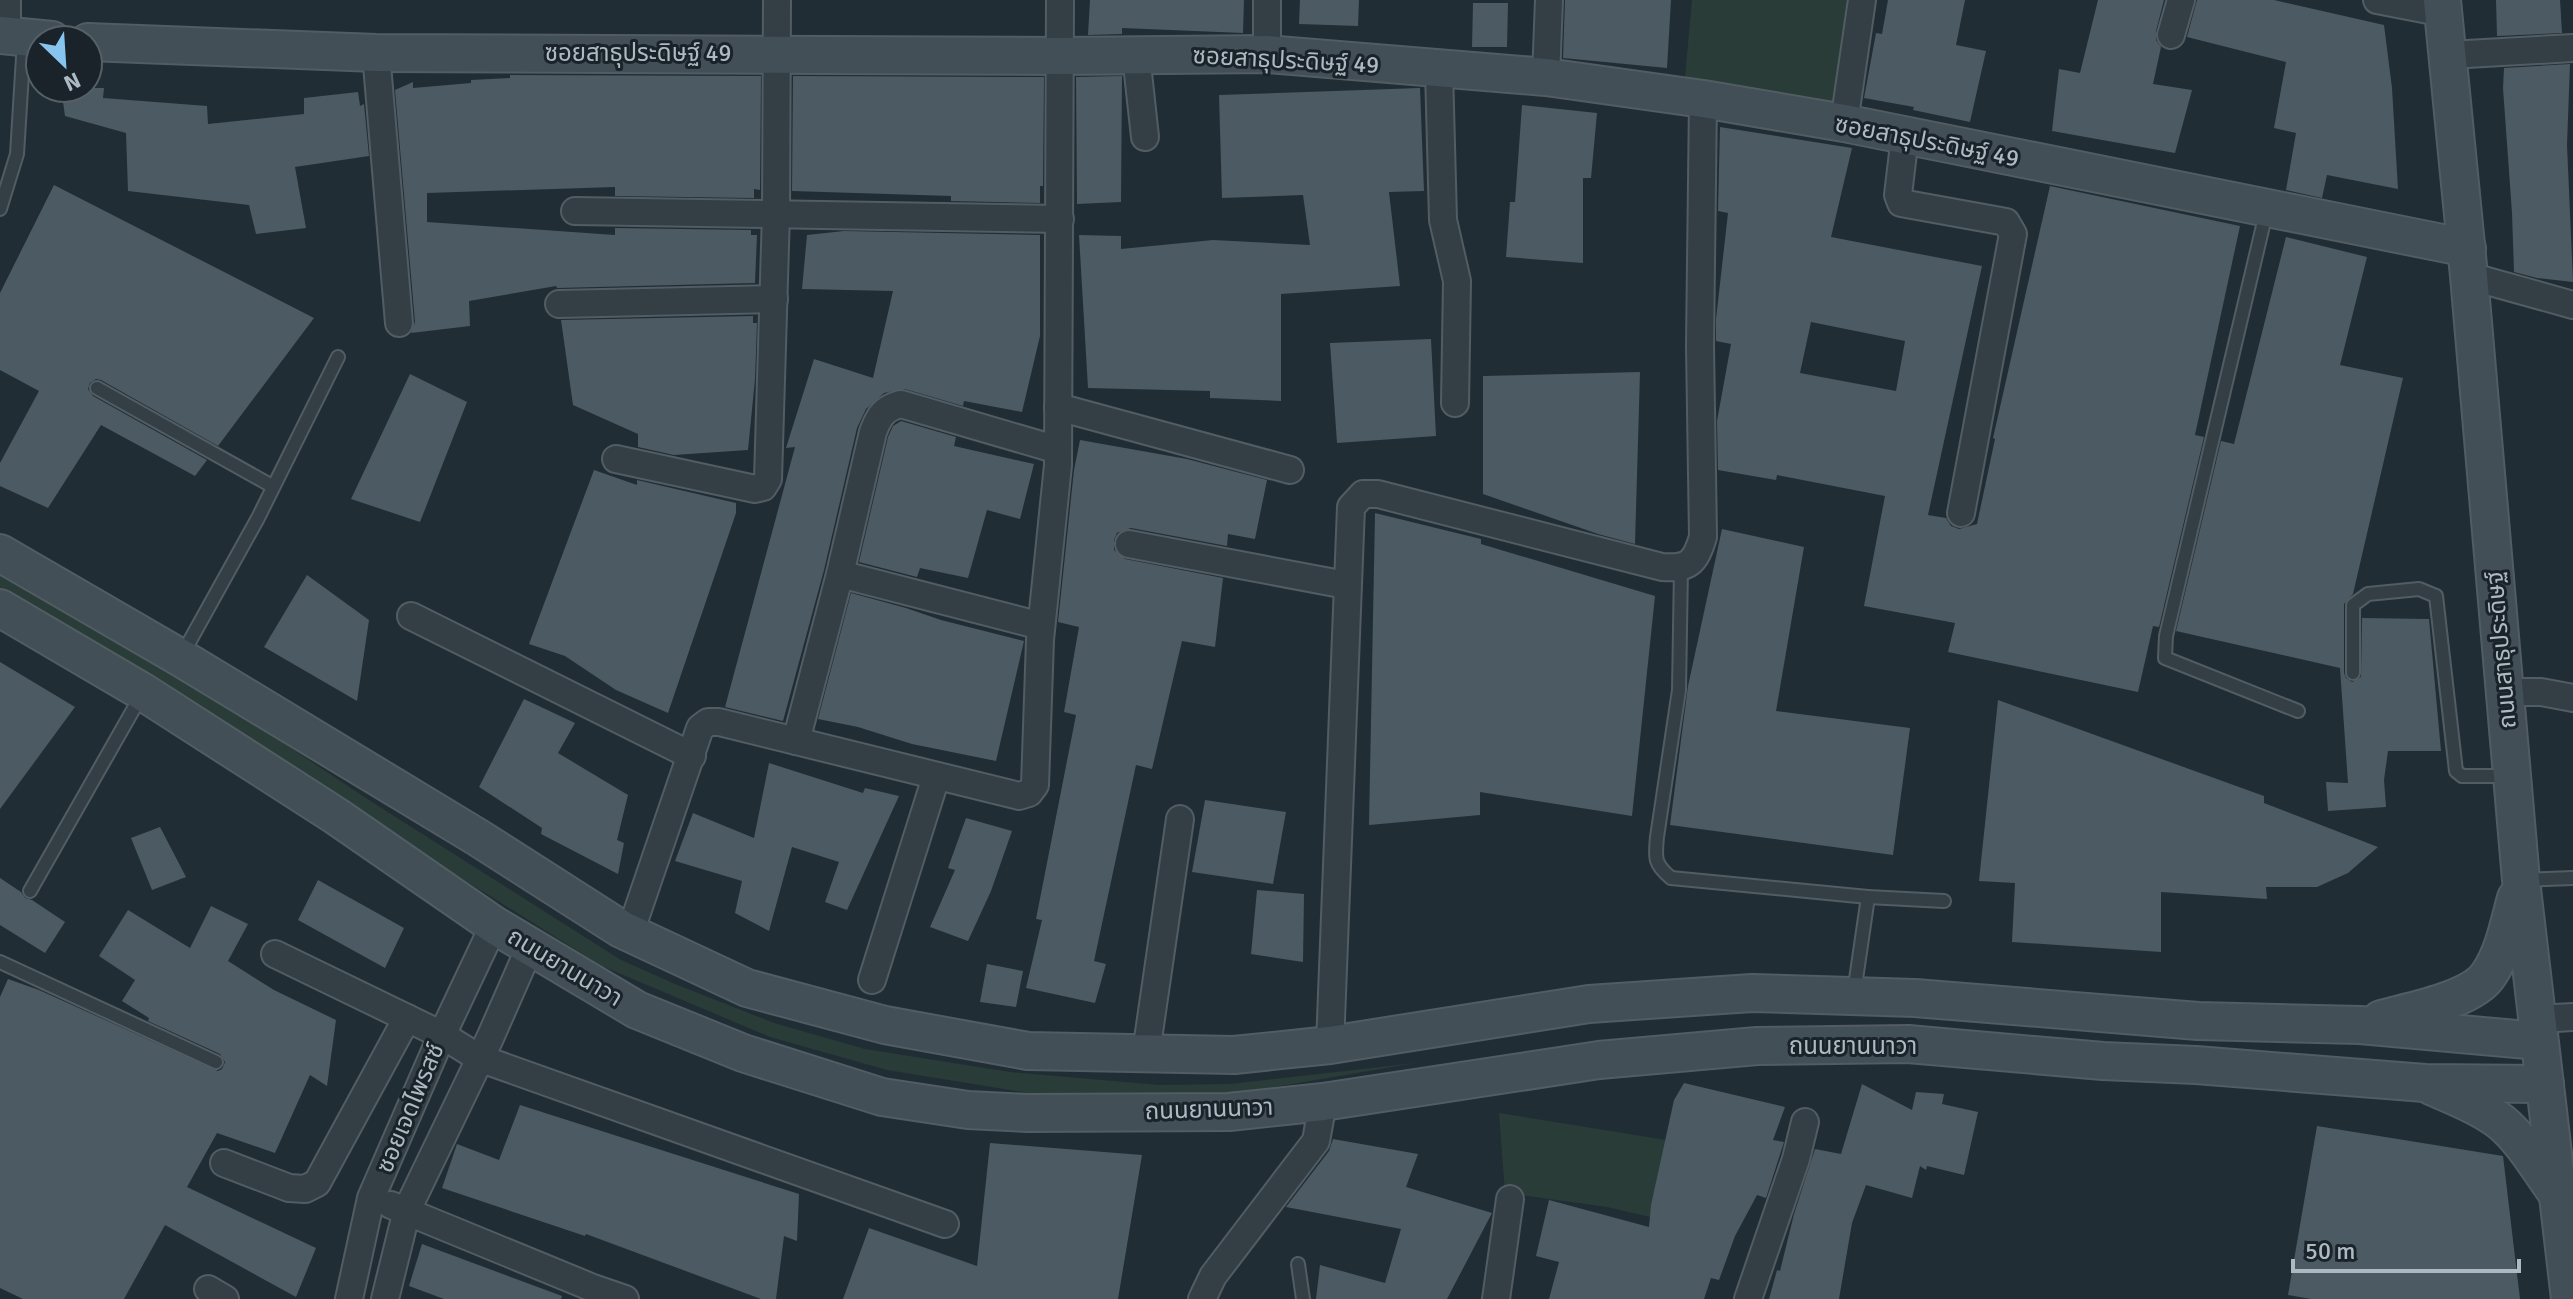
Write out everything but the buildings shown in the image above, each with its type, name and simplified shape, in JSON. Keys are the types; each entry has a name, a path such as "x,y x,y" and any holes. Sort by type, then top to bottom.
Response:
{"main road":[{"name":"ถนนสาธุประดิษฐ์","path":"2443,6 2521,880 2570,1299"},
{"name":"ซอยสาธุประดิษฐ์ 49","path":"104,43 376,53 1267,54 1546,77 1844,123 2266,210 2468,262"},
{"name":"ถนนยานนาวา","path":"0,553 181,658 630,933 747,988 885,1025 1028,1051 1234,1055 1330,1045 1589,1004 1752,993 1915,998 2198,1021 2538,1030"},
{"name":"ถนนยานนาวา","path":"0,608 143,692 336,816 494,925 637,1010 743,1053 882,1097 968,1110 1028,1113 1229,1112 1323,1102 1599,1060 1757,1046 1908,1044 2425,1083 2545,1084"},
{"path":"2360,1025 2456,999 2487,978 2500,953 2521,880"},
{"path":"1423,1031 1454,1043 1546,1034 1551,1044 1551,1055 1519,1072"},
{"path":"2425,1083 2469,1103 2502,1123 2524,1147 2556,1192"}],"street":[{"path":"7,0 21,38"},
{"path":"616,459 755,489 763,487 768,479 776,213 777,0"},
{"path":"630,933 700,728 708,722 719,722 1019,796 1029,793 1035,785 1041,626 1058,450 1060,0"},
{"path":"1267,0 1267,54"},
{"path":"1546,77 1549,0"},
{"path":"1844,123 1862,0"},
{"path":"2171,35 2181,0"},
{"path":"2377,0 2443,6"},
{"path":"2449,55 2573,48"},
{"path":"376,53 399,323"},
{"path":"1136,55 1145,137"},
{"path":"1439,70 1443,220 1457,281 1455,403"},
{"path":"1330,1045 1351,507 1363,494 1378,494 1662,567 1681,568 1697,557 1703,537 1700,346 1703,99"},
{"path":"1905,136 1898,195 1901,203 2006,222 2013,234 1961,513"},
{"path":"575,211 1060,219"},
{"path":"2468,262 2573,305"},
{"path":"559,304 774,299"},
{"path":"796,741 879,416 888,407 901,404 1058,450"},
{"path":"1058,407 1290,470"},
{"path":"1129,544 1346,585"},
{"path":"840,574 1041,626"},
{"path":"411,616 692,756"},
{"path":"2504,692 2541,692 2573,698"},
{"path":"872,980 936,777"},
{"path":"1146,1053 1180,819"},
{"name":"ซอยเจดไพรสซ์","path":"349,1299 371,1198 494,925"},
{"name":"ซอยเจดไพรสซ์","path":"385,1299 407,1210 530,947"},
{"path":"275,954 442,1035 479,1058 945,1224"},
{"path":"2538,1030 2573,1017"},
{"path":"224,1163 289,1188 305,1189 317,1183 407,1018"},
{"path":"1202,1299 1213,1276 1316,1141 1323,1102"},
{"path":"1748,1299 1796,1159 1805,1122"},
{"path":"371,1198 625,1299"},
{"path":"1496,1299 1510,1199"}],"lane":[{"path":"0,209 17,154 21,38"},
{"path":"2266,210 2166,636 2165,658 2298,711"},
{"path":"181,658 258,518 338,357"},
{"path":"97,388 272,486"},
{"path":"1681,568 1679,690 1657,837 1655,856 1660,869 1671,878 1944,901"},
{"path":"2353,673 2353,605 2368,594 2419,589 2436,596 2456,771 2462,776 2511,776"},
{"path":"30,891 143,692"},
{"path":"2521,880 2573,878"},
{"path":"1854,996 1868,897"},
{"path":"0,962 216,1062"},
{"path":"1298,1264 1303,1299"}],"green space":[{"path":"1692,0 1853,0 1835,104 1685,77"},
{"path":"0,569 172,669 372,802 621,960 774,1023 865,1049 1010,1072 1159,1085 1230,1084 1416,1063 1233,1094 1170,1100 1054,1097 887,1070 770,1037 602,966 0,590"},
{"path":"1499,1113 1666,1140 1650,1217 1607,1207 1505,1193"}]}
